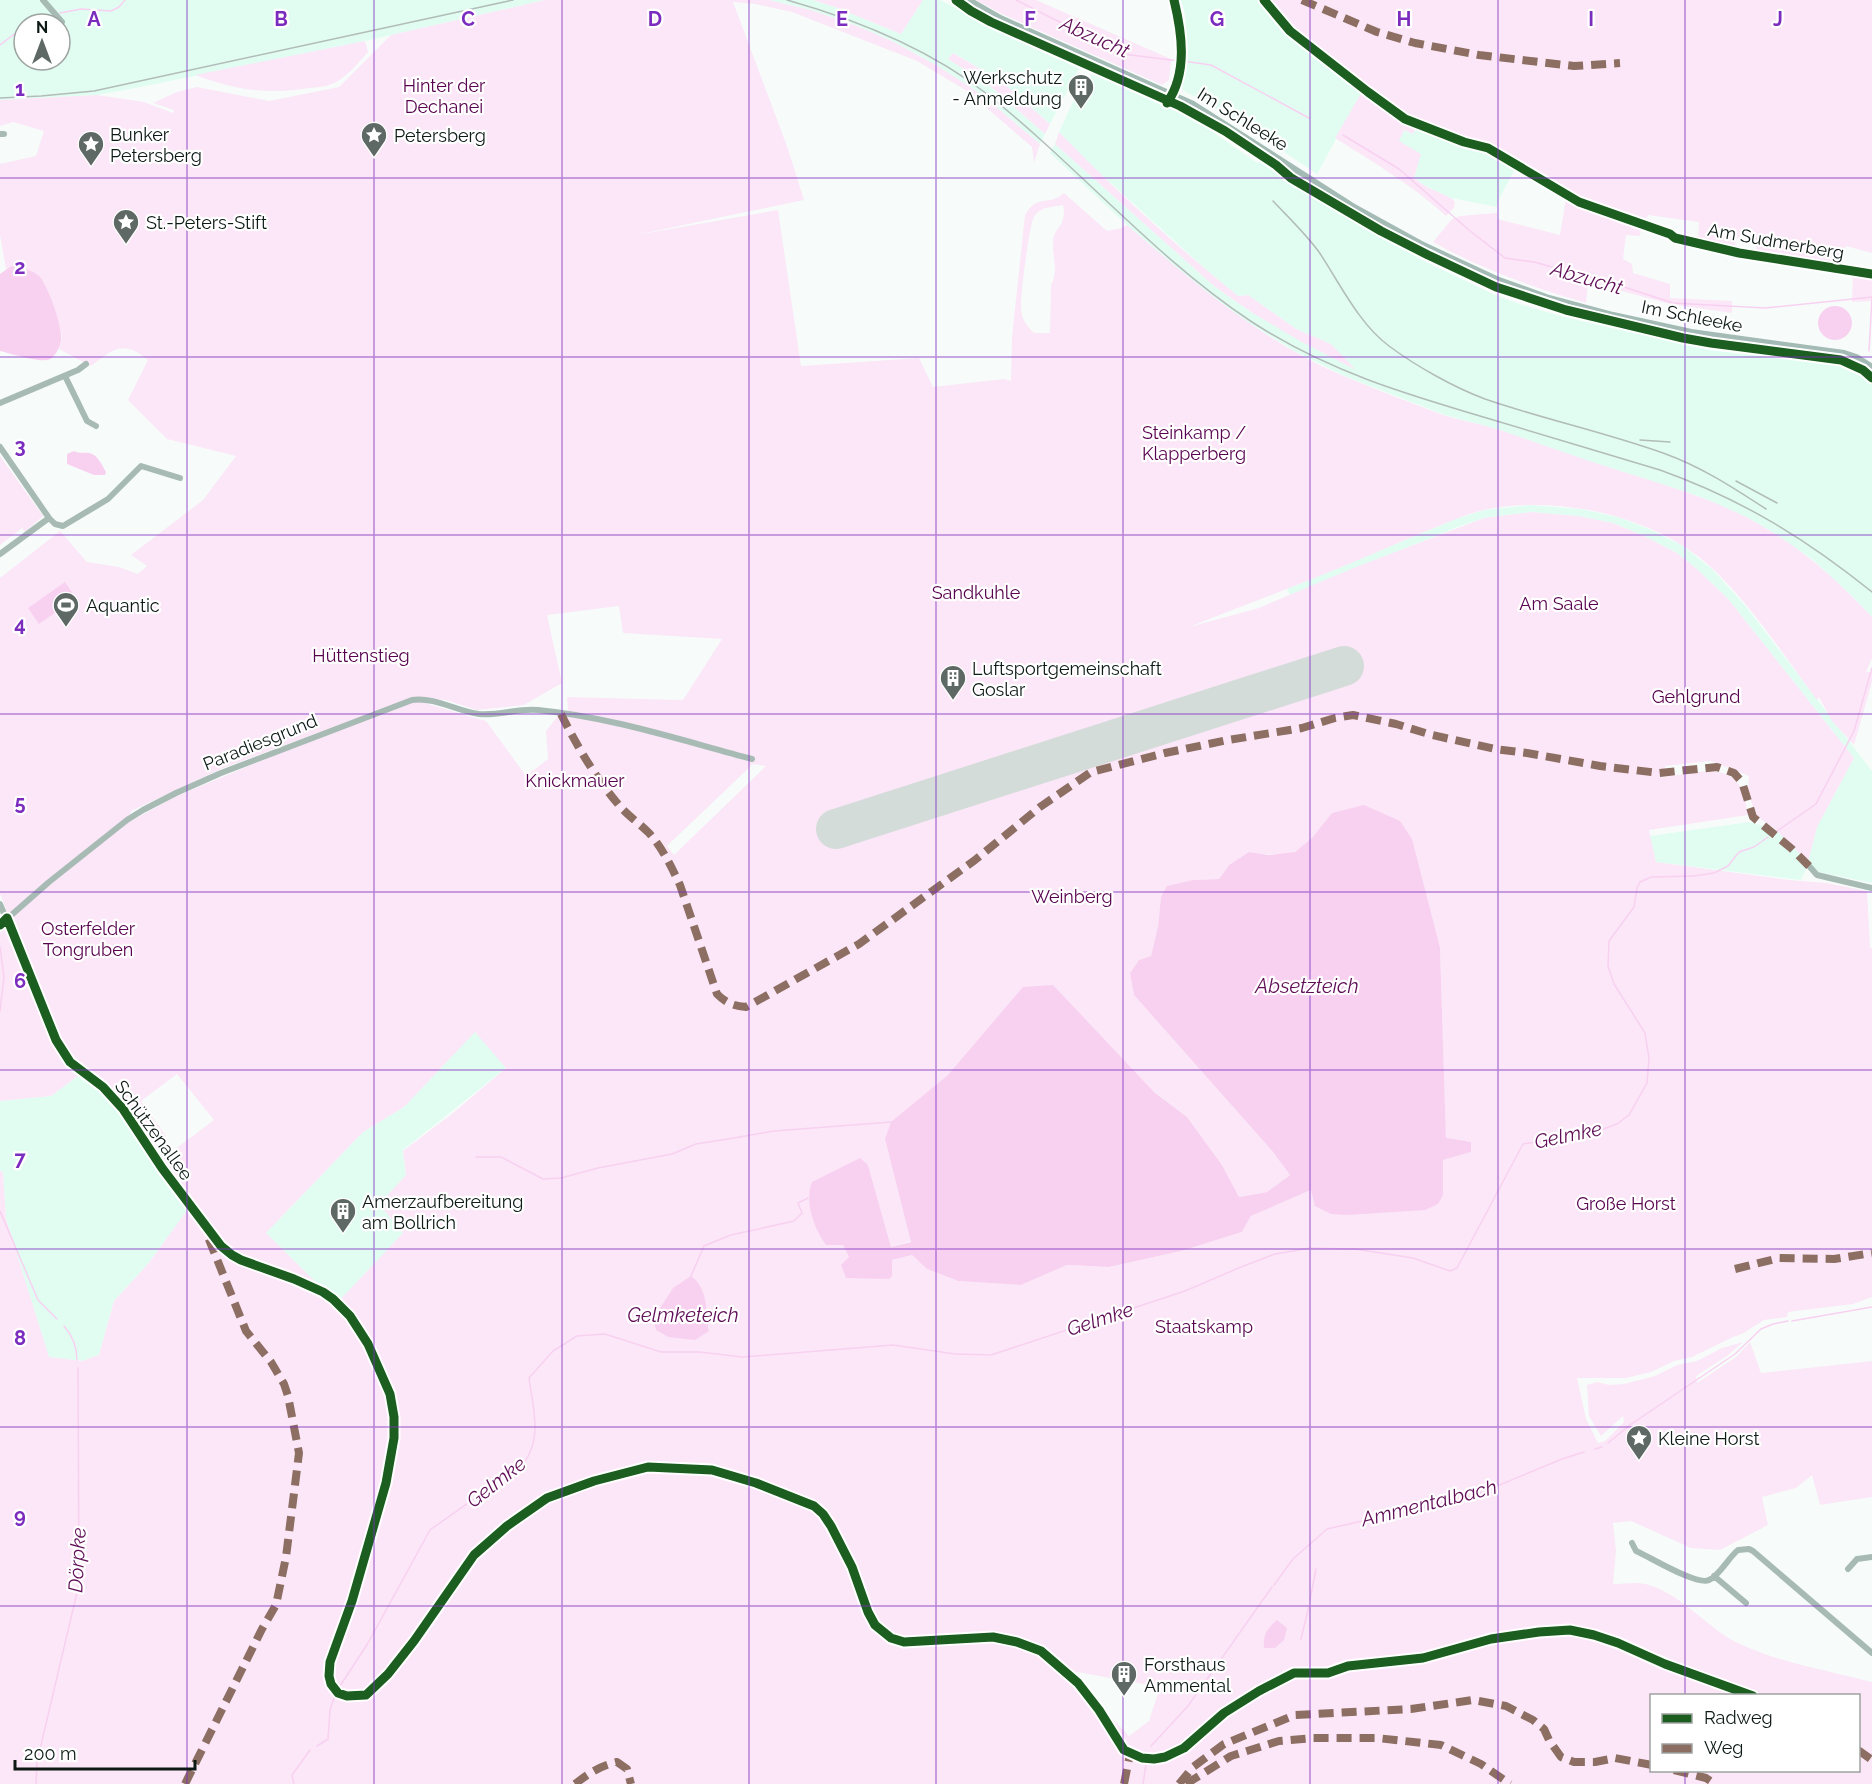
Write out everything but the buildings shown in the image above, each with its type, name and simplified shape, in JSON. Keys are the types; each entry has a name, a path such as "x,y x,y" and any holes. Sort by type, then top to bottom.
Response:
{"main road":[{"name":"Im Schleeke","path":"967,0 1000,19 1173,96 1212,116 1375,220 1423,246 1496,280 1546,298 1643,323 1716,337 1844,354 1856,358 1872,369"}],"street":[{"path":"43,0 53,12"},
{"path":"1173,96 1182,54 1174,0"},
{"name":"Am Sudmerberg","path":"1675,238 1739,253 1872,274"},
{"path":"0,403 65,376 86,364"},
{"path":"65,376 87,421 96,426"},
{"path":"0,447 49,518 55,524 63,526 108,499 141,466 180,478"},
{"path":"0,554 49,518"},
{"name":"Paradiesgrund","path":"0,925 58,875 143,810 221,773 405,701 429,699 481,714 529,710 589,717 643,728 752,759"},
{"path":"1810,867 1817,874 1872,888"},
{"name":"Schützenallee","path":"0,904 56,1040 65,1056 103,1087 123,1109 191,1208"},
{"path":"1632,1543 1636,1551 1705,1582 1714,1576 1738,1550 1749,1549 1872,1653"},
{"path":"1848,1569 1857,1559 1872,1557"},
{"path":"1714,1576 1746,1603"}],"shaded area":[{"path":"0,0 545,0 365,41 97,95 0,100"},
{"path":"769,0 813,0 901,34 923,0 940,0 1050,56 1080,67 1050,124 1002,82 954,53 948,59 991,87 1045,134 1040,144 981,94 936,65 892,41 811,10"},
{"path":"1178,0 1261,0 1287,31 1363,90 1317,174 1238,121 1181,88 1180,73 1185,54 1182,31 1186,21 1183,5"},
{"path":"1091,72 1154,99 1154,102 1207,128 1257,163 1259,161 1339,214 1424,261 1493,294 1564,317 1708,350 1848,366 1864,373 1872,381 1872,617 1813,560 1771,531 1739,514 1701,497 1499,430 1445,415 1344,376 1294,351 1246,321 1198,286 1127,225 1050,153 1055,144 1214,286 1251,312 1331,344 1296,329 1248,295 1238,296 1092,166 1059,132 1084,78 1091,77"},
{"path":"1416,127 1495,156 1515,169 1497,207 1451,198 1425,186 1414,178 1398,141 1404,130 1413,134"},
{"path":"1530,505 1581,509 1618,517 1649,529 1683,546 1712,569 1744,604 1872,771 1872,883 1819,872 1809,862 1801,880 1656,862 1650,836 1749,822 1775,829 1808,861 1817,827 1854,758 1729,600 1677,553 1644,536 1613,523 1578,516 1531,512 1484,518 1290,595 1287,589 1456,519 1484,510"},
{"path":"475,1031 507,1067 403,1150 406,1175 384,1210 403,1233 337,1304 266,1233 363,1132 404,1107"},
{"path":"86,1070 106,1087 128,1111 157,1159 191,1205 148,1264 114,1301 99,1355 82,1361 49,1357 27,1291 6,1219 3,1172 0,1171 0,1101 51,1096"}],"green space":[{"path":"545,0 769,0 811,10 892,41 936,65 981,94 1040,144 1034,163 1032,147 967,91 917,61 792,12 733,2 788,149 804,200 636,235 778,210 801,366 919,358 933,387 1004,379 1011,381 1012,337 1025,215 1034,204 1059,197 1064,193 1107,231 1127,225 1230,310 1286,347 1316,363 1443,415 1500,430 1692,494 1733,511 1799,550 1837,582 1872,617 1872,658 1866,672 1872,672 1872,682 1854,745 1832,721 1819,697 1817,700 1755,616 1713,569 1664,535 1605,514 1574,508 1543,505 1513,506 1476,512 1189,627 1259,608 1351,569 1484,518 1531,512 1578,516 1613,523 1644,536 1677,553 1698,570 1729,600 1854,758 1817,827 1808,862 1775,829 1758,817 1748,789 1749,776 1711,761 1665,766 1663,777 1708,771 1728,775 1737,782 1743,792 1748,815 1649,830 1656,862 1826,883 1867,891 1870,948 1872,948 1872,1297 1853,1304 1788,1312 1787,1317 1764,1320 1742,1334 1692,1357 1674,1361 1651,1372 1626,1378 1577,1378 1586,1419 1598,1443 1605,1441 1624,1422 1623,1416 1601,1436 1589,1416 1587,1385 1597,1382 1609,1385 1624,1384 1655,1376 1677,1365 1697,1361 1722,1348 1743,1342 1727,1356 1696,1376 1697,1383 1736,1357 1750,1342 1761,1373 1872,1361 1872,1497 1820,1505 1812,1475 1796,1488 1762,1497 1768,1525 1720,1550 1691,1548 1631,1521 1613,1523 1616,1551 1613,1584 1636,1583 1662,1590 1727,1637 1753,1650 1786,1661 1872,1682 1872,1784 0,1784 0,1171 3,1172 6,1219 49,1357 82,1361 99,1355 114,1301 148,1264 191,1205 157,1159 174,1150 214,1120 177,1074 141,1101 166,1136 150,1148 128,1111 106,1087 86,1070 51,1096 0,1101 0,933 7,919 0,894 0,578 60,531 87,562 119,567 138,574 147,566 131,555 203,500 236,456 167,439 128,400 148,360 139,354 125,348 118,349 91,366 59,349 62,336 45,285 37,274 11,266 6,269 0,235 0,164 36,156 44,131 13,122 0,126 0,100 97,95 144,102 173,113 174,110 153,103 177,92 197,87 269,101 339,87 391,35","holes":["1063,205 1062,222 1053,241 1055,269 1051,285 1050,333 1034,333 1025,322 1021,309 1027,247 1032,223 1036,214 1043,209","619,606 623,633 722,639 683,700 567,697 568,710 557,717 546,731 548,759 526,776 486,721 428,704 420,697 446,700 477,710 524,705 562,683 547,615","399,703 177,796 129,822 131,811 223,768","753,764 766,766 674,855 667,846","1332,813 1440,948 1446,1139 1471,1142 1471,1152 1443,1160 1443,1195 1311,1190 1251,1216 1242,1232 1181,1251 1109,1267 1067,1265 1021,1285 958,1281 927,1269 912,1255 892,1260 892,1275 849,1257 843,1245 868,1165 891,1247 911,1241 885,1139 948,1075 1154,1091 1187,1117 1222,1165 1239,1197 1267,1192 1290,1175 1273,1152 1134,995 1130,973 1139,960 1151,956 1158,926 1161,897 1193,880 1219,879 1229,865 1249,852 1280,854 1296,851 1311,839","475,1032 506,1068 403,1151 406,1175 384,1199 384,1210 403,1233 337,1303 266,1233 363,1132 404,1107","659,1310 707,1321 709,1331 668,1337 656,1330 652,1316","1066,1670 1160,1687 1149,1721 1129,1736"]},
{"path":"813,0 923,0 901,34"},
{"path":"976,0 1036,0 1171,59 1169,80 1162,85 1002,14"},
{"path":"1266,0 1872,0 1872,253 1846,246 1838,266 1756,251 1757,242 1737,238 1735,246 1698,239 1699,222 1648,215 1643,224 1581,199 1489,147 1411,117 1362,83 1290,24"},
{"path":"365,41 368,52 345,76 325,86 279,91 251,90 195,75"},
{"path":"953,53 1002,82 1050,124 1045,134 991,87 948,59"},
{"path":"1363,90 1398,117 1416,127 1413,134 1404,130 1399,141 1421,154 1414,178 1455,202 1454,208 1446,216 1406,184 1335,138"},
{"path":"1059,132 1146,217 1238,296 1248,295 1296,329 1331,344 1356,370 1300,341 1251,312 1214,286 1055,144"},
{"path":"1566,198 1590,210 1641,228 1640,236 1626,235 1623,259 1632,264 1633,273 1670,284 1670,298 1732,301 1732,313 1670,304 1588,282 1586,303 1507,277 1433,242 1452,219 1460,216 1497,213 1497,219 1560,235"},
{"path":"1853,275 1872,277 1872,301 1852,302"},
{"path":"0,456 43,516 25,532 22,528 0,545"}],"water":[{"path":"11,266 29,270 38,275 53,303 61,338 57,352 50,359 33,359 0,351 0,274"},
{"path":"1835,306 1847,311 1852,323 1847,335 1835,340 1823,335 1818,323 1823,311"},
{"path":"74,451 95,456 106,472 105,475 94,475 67,464 67,454"},
{"path":"65,582 76,598 39,624 28,608"},
{"name":"Absetzteich","path":"1364,805 1400,821 1412,839 1440,948 1446,1138 1471,1142 1471,1152 1443,1160 1443,1195 1438,1204 1425,1210 1331,1214 1315,1206 1311,1190 1251,1216 1242,1232 1181,1251 1109,1267 1067,1265 1021,1285 958,1281 927,1269 912,1255 892,1260 892,1276 889,1279 846,1278 841,1265 849,1257 843,1245 826,1245 814,1223 809,1198 812,1182 860,1158 868,1165 891,1247 911,1242 885,1139 891,1122 948,1075 1023,987 1053,985 1153,1091 1187,1117 1222,1165 1239,1197 1267,1192 1290,1175 1273,1152 1134,995 1130,973 1139,960 1151,956 1158,926 1161,897 1167,886 1193,880 1219,879 1229,865 1249,852 1269,855 1295,852 1312,838 1332,813"},
{"name":"Gelmketeich","path":"691,1276 697,1281 704,1294 709,1331 695,1340 668,1337 656,1330 652,1316 659,1310 673,1288"},
{"path":"1277,1620 1287,1628 1284,1640 1275,1648 1264,1648 1266,1632"}],"waterway":[{"name":"Abzucht","path":"65,12 81,9 111,11 125,0"},
{"name":"Abzucht","path":"1016,0 1123,54 1179,61"},
{"name":"Abzucht","path":"0,45 12,36"},
{"name":"Abzucht","path":"1183,61 1211,65 1309,118"},
{"name":"Abzucht","path":"1343,135 1399,169 1470,231 1505,258 1534,262 1673,303 1765,308 1872,297"},
{"name":"Gelmke","path":"1869,351 1872,298"},
{"name":"Gelmke","path":"1777,831 1816,804 1854,731 1872,668"},
{"name":"Gelmke","path":"338,1689 368,1643 430,1530 523,1464 529,1454 535,1434 529,1378 553,1351 577,1336 605,1334 661,1352 700,1352 742,1357 893,1345 955,1354 991,1355 1185,1291 1275,1254 1310,1248 1355,1249 1413,1258 1450,1271 1457,1268 1523,1144 1574,1137 1617,1124 1629,1115 1647,1083 1649,1058 1645,1033 1614,984 1608,966 1609,941 1634,907 1640,882 1651,877 1714,873 1728,866 1739,852 1754,847 1768,837"},
{"name":"Dörpke","path":"0,947 4,977 0,1011"},
{"path":"476,1157 501,1157 543,1179 561,1178 598,1168 672,1154 696,1144 774,1131 891,1122"},
{"path":"691,1276 704,1246 731,1235 794,1221 802,1213 798,1203 808,1198"},
{"name":"Dörpke","path":"0,1211 38,1300 57,1319"},
{"name":"Ammentalbach","path":"1792,1321 1872,1307"},
{"name":"Ammentalbach","path":"1608,1443 1630,1425 1735,1354 1761,1329 1788,1321"},
{"name":"Dörpke","path":"64,1326 73,1342 77,1360"},
{"name":"Dörpke","path":"36,1784 37,1762 79,1584 78,1368"},
{"name":"Ammentalbach","path":"1595,1449 1602,1447"},
{"name":"Ammentalbach","path":"1274,1585 1293,1559 1327,1529 1473,1496 1584,1452"},
{"path":"1310,1600 1316,1569"},
{"name":"Ammentalbach","path":"1151,1746 1188,1706 1272,1587"},
{"path":"1301,1639 1309,1606"},
{"name":"Gelmke","path":"317,1746 328,1739 330,1710 335,1695"},
{"name":"Gelmke","path":"294,1784 292,1775 310,1750"},
{"name":"Ammentalbach","path":"1143,1784 1146,1764"}],"runway":[{"path":"836,829 1344,666"}],"railway":[{"path":"0,98 94,91 513,0"},
{"path":"787,0 866,26 891,37 917,49 964,78 1021,122 1182,270 1216,297 1280,339 1338,368 1397,390 1690,481 1745,507 1797,537 1872,592"},
{"path":"1273,201 1319,252 1368,326 1389,346 1411,361 1485,399 1663,453 1716,478 1766,509"},
{"path":"1640,440 1670,442"},
{"path":"1736,481 1777,503"}],"marked path":[{"path":"1302,0 1377,32 1415,43 1479,55 1574,66 1620,63"},
{"path":"561,714 602,783 622,808 649,833 666,858 680,885 717,994 727,1002 742,1007 746,1007 859,944 975,860 1040,807 1091,772 1165,753 1302,728 1353,715 1495,749 1600,766 1659,773 1717,767 1734,773 1742,782 1753,817 1810,867"},
{"path":"185,1784 276,1605 286,1557 299,1453 284,1384 271,1362 246,1331 208,1237"},
{"path":"1735,1269 1779,1258 1834,1259 1872,1253"},
{"path":"1179,1784 1193,1767 1224,1744 1295,1715 1411,1709 1473,1700 1506,1706 1533,1720 1544,1729 1561,1757 1574,1762 1595,1762 1615,1758 1650,1765"},
{"path":"1186,1784 1231,1756 1279,1741 1313,1738 1377,1738 1441,1745 1481,1764 1510,1784"},
{"path":"1860,1751 1872,1760"},
{"path":"1124,1784 1130,1754"},
{"path":"575,1784 595,1770 617,1762 627,1769 631,1784"},
{"path":"1682,1772 1706,1778 1715,1784"}],"cycle path":[{"path":"956,0 991,22 1180,106 1225,131 1276,165 1291,178 1381,231 1496,287 1566,310 1683,338 1841,360 1863,370 1872,378"},
{"path":"1167,103 1174,91 1181,66 1181,39 1174,0"},
{"path":"1264,0 1290,31 1405,119 1464,142 1488,148 1579,202 1670,234 1675,238 1739,253 1872,274"},
{"path":"0,925 7,918 56,1040 70,1062 103,1087 123,1109 162,1168 221,1246 241,1260 323,1292 350,1316 368,1344 390,1394 394,1417 394,1438 386,1483 352,1601 330,1662 331,1684 338,1693 347,1696 366,1695 388,1674 474,1555 507,1526 547,1498 594,1481 648,1467 712,1470 756,1483 814,1506 831,1526 852,1567 875,1625 891,1638 904,1642 993,1637 1017,1642 1041,1651 1078,1683 1099,1710 1124,1750 1142,1758 1165,1757 1184,1748 1224,1713 1294,1673 1328,1673 1348,1666 1423,1658 1491,1639 1539,1632 1570,1630 1594,1635 1748,1694"}],"place":[{"name":"Werkschutz - Anmeldung","path":"1081,110"},
{"name":"Petersberg","path":"374,158"},
{"name":"Bunker Petersberg","path":"91,167"},
{"name":"St.-Peters-Stift","path":"126,245"},
{"name":"Aquantic","path":"66,628"},
{"name":"Luftsportgemeinschaft Goslar","path":"953,701"},
{"name":"Amerzaufbereitung am Bollrich","path":"343,1234"},
{"name":"Kleine Horst","path":"1639,1461"},
{"name":"Forsthaus Ammental","path":"1124,1697"}],"park label":[{"name":"Hinter der Dechanei","path":"444,95"},
{"name":"Steinkamp / Klapperberg","path":"1194,442"},
{"name":"Sandkuhle","path":"976,592"},
{"name":"Am Saale","path":"1559,603"},
{"name":"Hüttenstieg","path":"361,655"},
{"name":"Gehlgrund","path":"1696,696"},
{"name":"Knickmauer","path":"575,780"},
{"name":"Weinberg","path":"1072,896"},
{"name":"Osterfelder Tongruben","path":"88,938"},
{"name":"Große Horst","path":"1626,1203"},
{"name":"Staatskamp","path":"1204,1326"}]}
